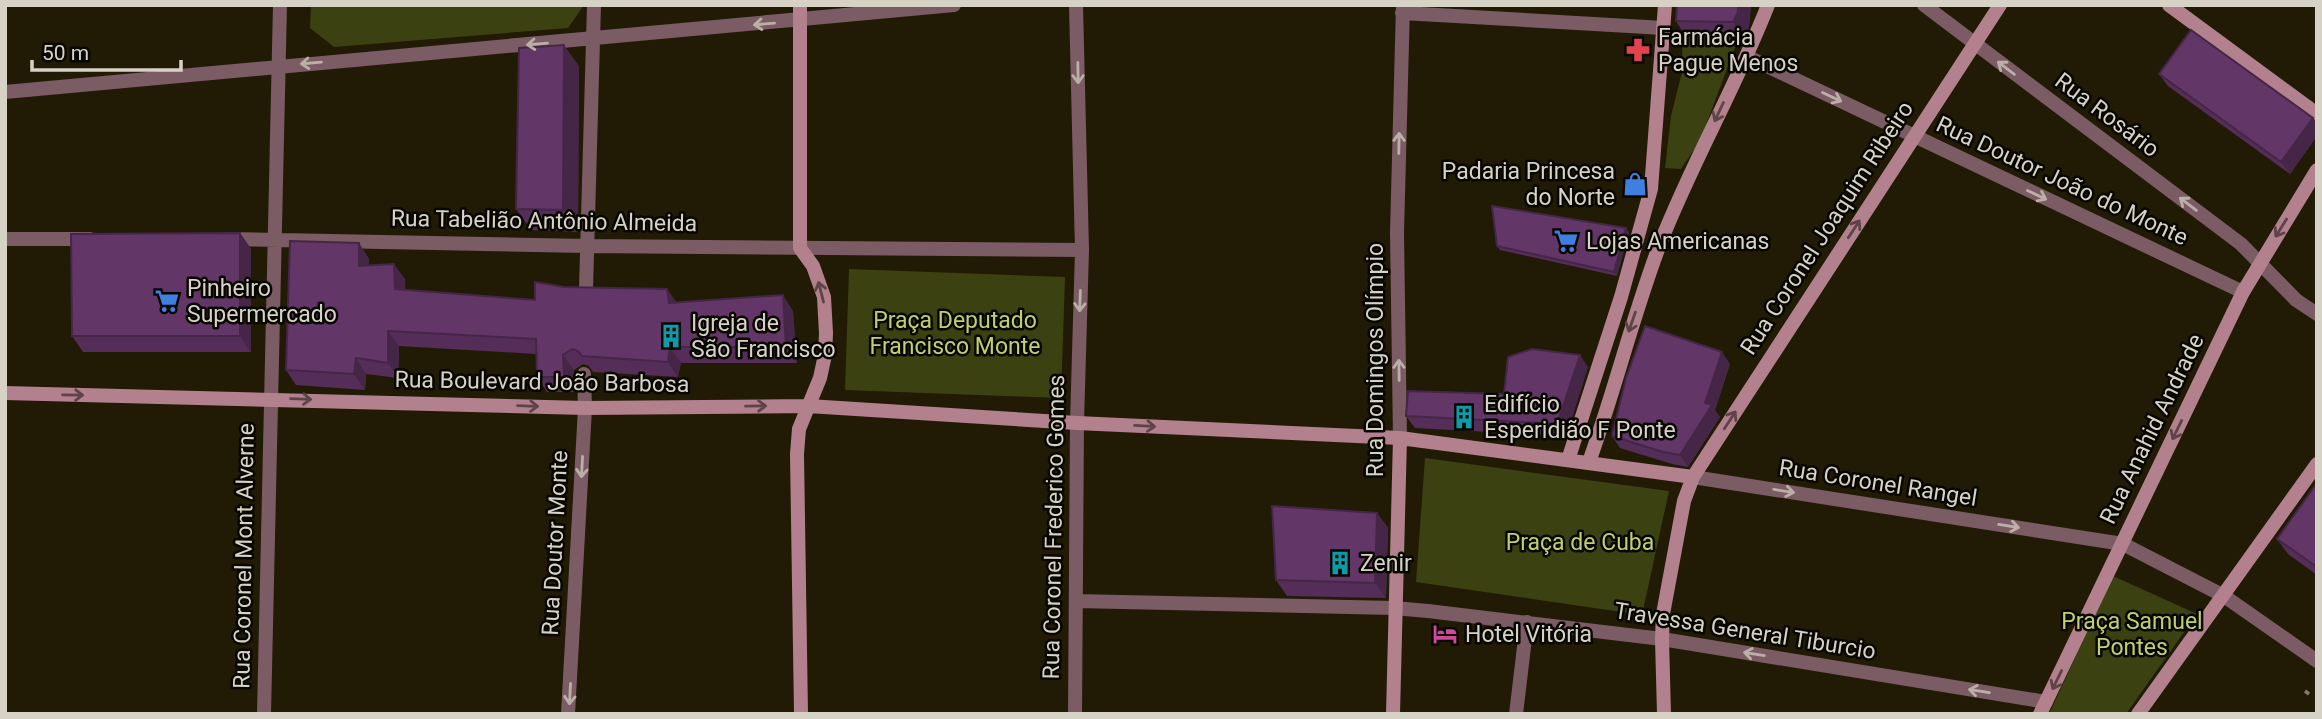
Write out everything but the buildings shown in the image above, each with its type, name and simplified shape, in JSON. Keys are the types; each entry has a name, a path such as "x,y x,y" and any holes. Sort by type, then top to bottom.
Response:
{"street":[{"name":"Rua Coronel Mont Alverne","path":"264,714 280,5"},
{"path":"586,289 594,5"},
{"path":"800,5 800,248 813,266 824,297 826,333 820,378 799,429 797,454 802,714"},
{"path":"5,92 954,5"},
{"name":"Rua Coronel Frederico Gomes","path":"1075,714 1077,423 1082,250 1076,5"},
{"path":"1568,460 1621,297 1651,189 1665,5"},
{"path":"1589,462 1631,325 1660,244 1706,138 1748,57 1768,5"},
{"name":"Rua Rosário","path":"1924,5 2241,244 2296,300 2317,314"},
{"name":"Rua Coronel Joaquim Ribeiro","path":"1664,714 1663,614 1684,501 1693,477 2000,5"},
{"path":"2169,5 2317,114"},
{"path":"1402,9 1664,27"},
{"name":"Rua Domingos Olímpio","path":"1392,714 1400,438 1397,233 1402,9"},
{"name":"Rua Doutor João do Monte","path":"1748,57 2243,292"},
{"name":"Rua Anahid Andrade","path":"2043,708 2243,292 2317,170"},
{"path":"5,239 100,239"},
{"name":"Rua Tabelião Antônio Almeida","path":"208,239 586,246 1082,250"},
{"name":"Rua Doutor Monte","path":"568,714 585,408 584,374"},
{"name":"Rua Boulevard João Barbosa","path":"5,393 585,408 808,406 1077,423 1400,438"},
{"name":"Rua Coronel Rangel","path":"1400,438 1693,477 2123,544 2224,596 2317,661"},
{"path":"2138,714 2317,464"},
{"name":"Travessa General Tiburcio","path":"1076,601 1394,608 1527,622 1662,639 2043,708"},
{"path":"1516,714 1527,622"}],"green space":[{"path":"311,5 584,5 568,28 334,47 310,28"},
{"path":"1683,5 1751,5 1700,141 1681,169 1665,168 1671,116 1682,72"},
{"name":"Praça Deputado Francisco Monte","path":"849,269 1065,277 1061,398 845,390"},
{"name":"Praça de Cuba","path":"1425,458 1669,491 1642,615 1416,582"},
{"name":"Praça Samuel Pontes","path":"2113,576 2197,614 2126,714 2049,714"}],"place":[{"name":"Farmácia Pague Menos","path":"1638,50"},
{"name":"Padaria Princesa do Norte","path":"1635,184"},
{"name":"Lojas Americanas","path":"1566,241"},
{"name":"Pinheiro Supermercado","path":"167,301"},
{"name":"Igreja de São Francisco","path":"671,336"},
{"name":"Edifício Esperidião F Ponte","path":"1464,417"},
{"name":"Zenir","path":"1340,563"},
{"name":"Hotel Vitória","path":"1445,634"}]}
